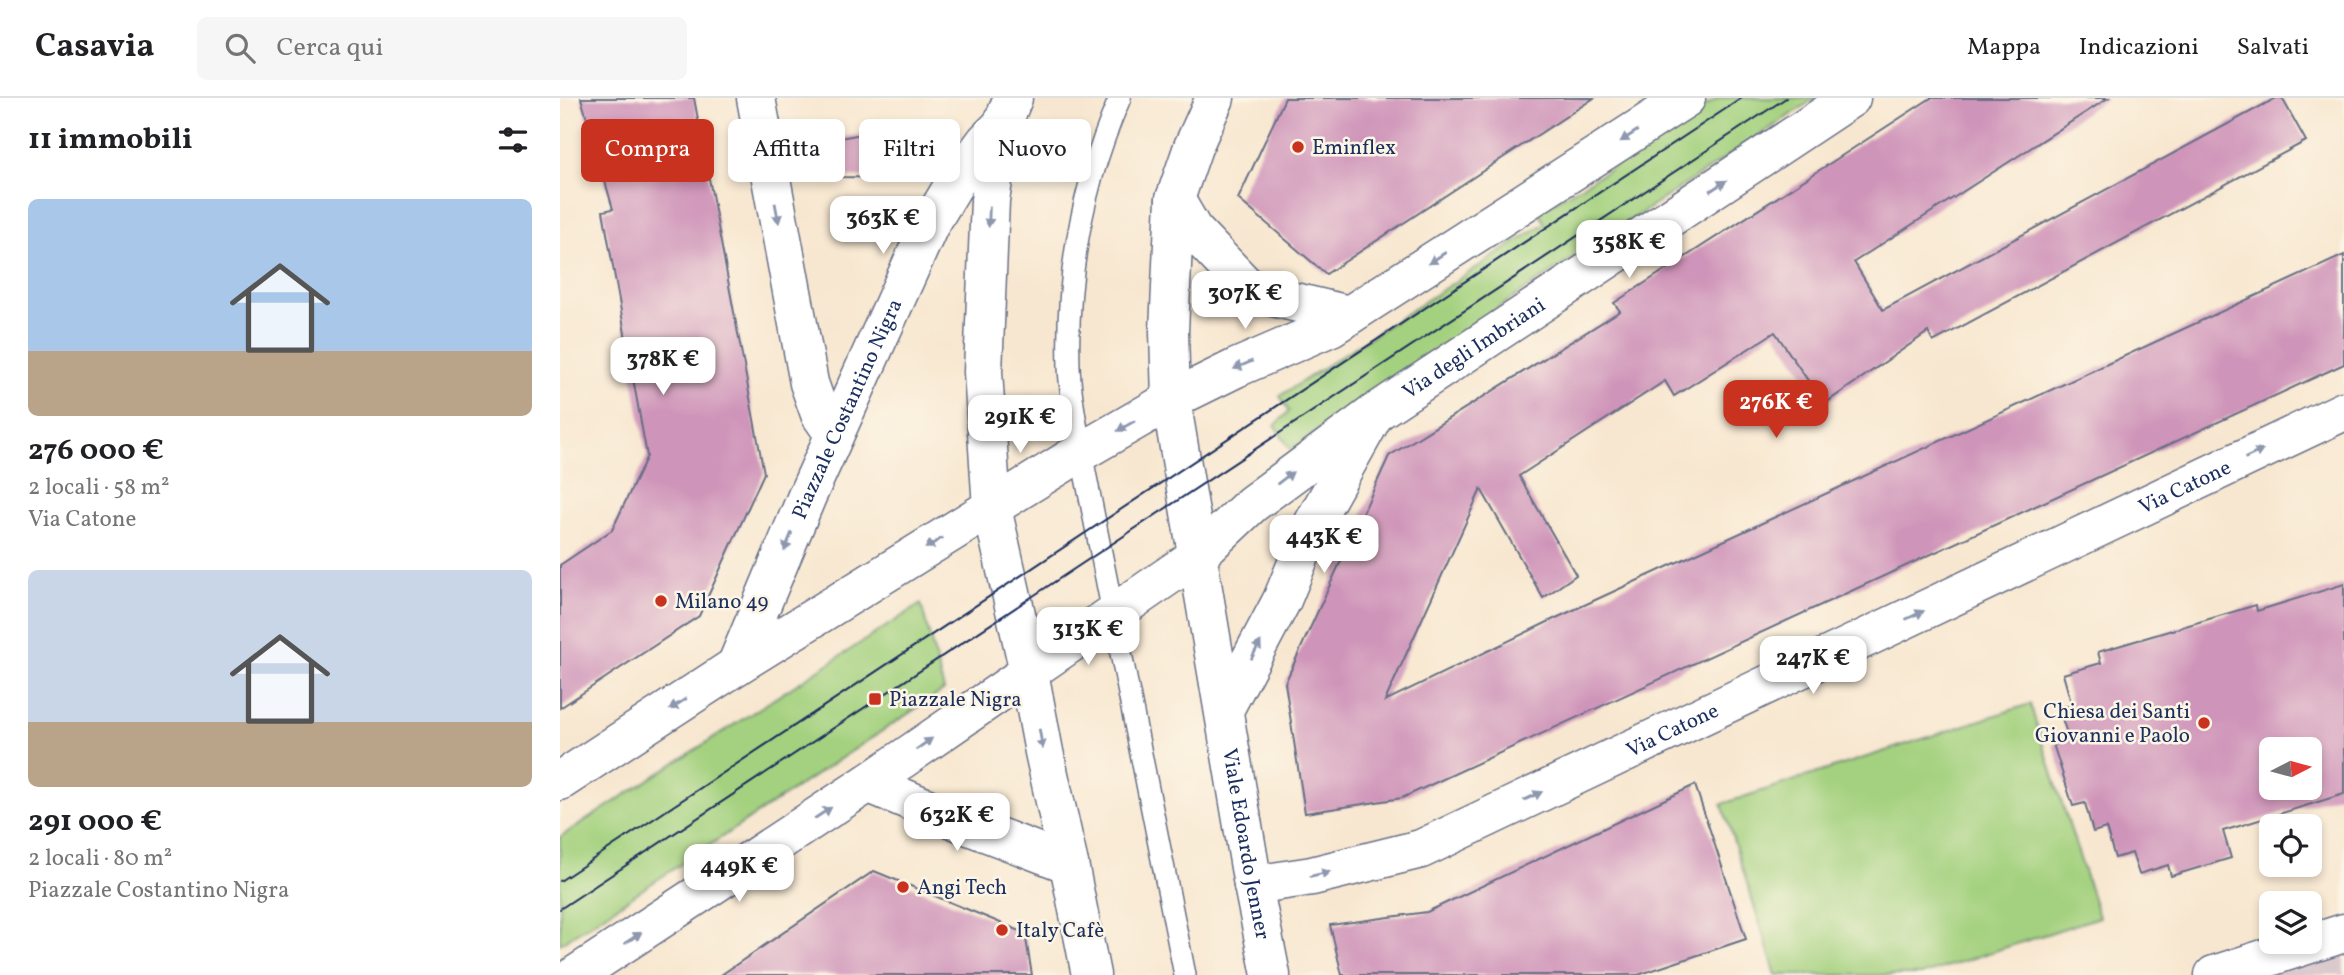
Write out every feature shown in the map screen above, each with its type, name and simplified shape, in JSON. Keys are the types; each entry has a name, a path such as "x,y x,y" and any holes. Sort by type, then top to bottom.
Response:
{"main road":[{"path":"756,98 809,383 820,414 834,434"},
{"path":"1215,98 1193,146 1174,199 1169,331 1171,400 1224,710"},
{"path":"560,781 736,666 1081,452 1171,400 1236,368 1331,327 1686,98"},
{"name":"Via degli Imbriani","path":"1375,413 1851,98"},
{"name":"Piazzale Costantino Nigra","path":"736,666 834,434 938,209 1008,112"},
{"name":"Piazzale Costantino Nigra","path":"1008,112 990,200 983,372 992,508 1069,864"},
{"path":"1174,199 1192,230 1252,292 1349,316"},
{"name":"Via Catone","path":"1253,885 1311,876 1420,849 2344,411"},
{"path":"576,975 868,783 1197,556 1252,504 1375,413"},
{"path":"1224,710 1282,600 1314,522 1375,413"},
{"name":"Viale Edoardo Jenner","path":"1224,710 1270,975"},
{"path":"868,783 1069,864 1091,975"},
{"path":"2214,975 2344,933"}],"lane":[{"path":"1120,98 1095,165 1073,260 1068,328 1069,369 1081,452 1112,614 1185,975"}],"shaded area":[{"path":"2344,943 2344,975 2253,975 2313,954 2322,954 2322,951"}],"green space":[{"path":"1718,98 1816,98 1386,382 1291,450 1275,426 1289,411 1280,396 1545,223 1538,211 1612,168"},
{"path":"921,604 944,690 560,944 560,837"},
{"path":"2030,704 2099,917 1921,975 1776,975 1722,804"}],"building":[{"path":"581,98 694,98 698,119 587,119"},
{"path":"1285,98 1594,98 1326,274 1238,199"},
{"path":"1931,98 2108,98 1854,262 1883,310 2276,98 2282,98 2306,141 1933,342 1928,332 1824,404 1775,332 1674,396 1665,381 1519,476 1576,575 1543,598 1481,489 1385,701 1554,619 2344,255 2344,364 1402,798 1305,813 1285,683 1389,456 1620,311 1614,303"},
{"path":"859,134 859,177 845,177 845,137"},
{"path":"605,182 710,182 764,473 699,616 560,708 560,565 612,530 647,456 603,211 613,209"},
{"name":"Chiesa dei Santi Giovanni e Paolo","path":"2344,584 2344,794 2279,814 2259,814 2259,820 2223,831 2231,858 2171,876 2168,865 2139,874 2132,853 2115,858 2106,828 2093,832 2085,803 2073,806 2053,744 2069,739 2058,707 2072,706 2063,674 2101,663 2098,652 2256,605 2257,611"},
{"path":"1695,785 1746,939 1638,975 1342,975 1330,925 1427,912"},
{"path":"874,871 1025,933 1032,975 721,975"}],"tram line":[{"path":"560,881 1742,98"},
{"path":"560,909 1786,98"}],"place":[{"name":"Eminflex","path":"1298,147"},
{"name":"Milano 49","path":"661,601"},
{"name":"Piazzale Nigra","path":"875,699"},
{"name":"Chiesa dei Santi Giovanni e Paolo","path":"2204,723"},
{"name":"Angi Tech","path":"903,887"},
{"name":"Italy Cafè","path":"1002,930"}]}
